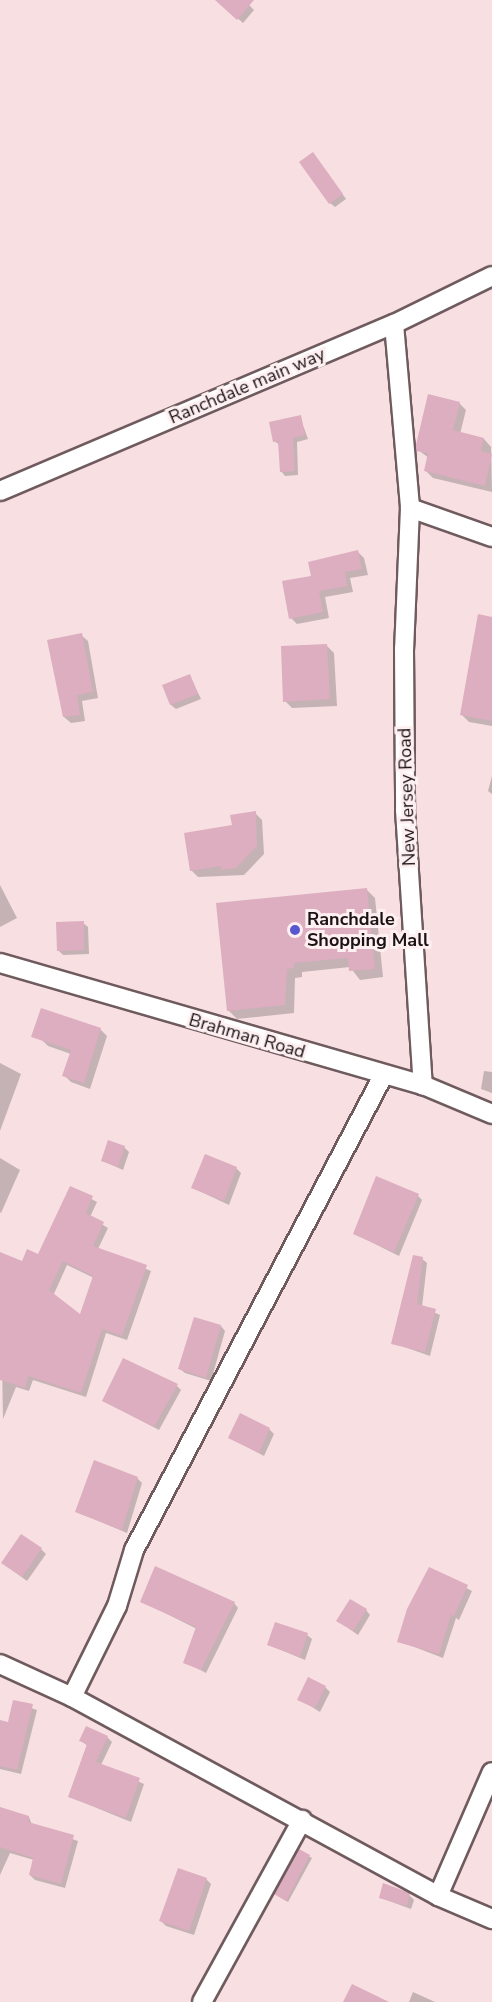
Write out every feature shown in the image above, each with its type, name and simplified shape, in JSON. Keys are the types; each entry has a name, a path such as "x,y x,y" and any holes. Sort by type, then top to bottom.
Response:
{"street":[{"name":"Ranchdale main way","path":"0,491 394,324 492,276"},
{"name":"New Jersey Road","path":"394,324 410,508 404,649 405,810 423,1086"},
{"path":"410,508 492,537"},
{"name":"Brahman Road","path":"0,963 382,1076 423,1086 492,1114"},
{"path":"72,1697 117,1606 134,1550 382,1076"},
{"path":"0,1664 72,1697 302,1820 438,1896 492,1919"},
{"path":"438,1896 492,1772"},
{"path":"202,2002 302,1820"}],"building":[{"path":"215,0 254,0 237,20"},
{"path":"313,152 343,194 329,204 299,162"},
{"path":"428,394 460,402 453,430 484,438 481,451 492,454 485,486 424,471 428,453 416,451 416,445"},
{"path":"301,415 305,435 293,438 295,471 280,472 278,441 273,442 269,422"},
{"path":"358,550 362,569 345,572 347,586 319,591 323,612 289,619 282,581 311,576 308,562"},
{"path":"478,614 492,617 492,721 460,715"},
{"path":"82,633 93,692 77,695 80,715 63,717 47,640"},
{"path":"327,644 330,699 283,702 281,646"},
{"path":"190,674 198,694 170,705 162,685"},
{"path":"256,811 257,846 236,868 221,870 221,866 190,871 184,833 232,825 230,815"},
{"name":"Ranchdale Shopping Mall","path":"367,888 375,969 349,971 348,958 294,963 294,968 287,969 285,1005 227,1011 216,903"},
{"path":"84,921 84,950 57,951 56,922"},
{"path":"41,1008 101,1028 84,1083 62,1076 71,1050 31,1037"},
{"path":"108,1140 125,1146 118,1167 101,1161"},
{"path":"205,1154 237,1167 224,1201 191,1188"},
{"path":"376,1176 419,1194 394,1252 353,1234"},
{"path":"70,1186 93,1196 86,1213 104,1222 93,1246 147,1265 122,1336 102,1329 81,1393 28,1376 25,1388 0,1380 0,1252 22,1261 27,1249 38,1254","holes":["63,1261 93,1276 80,1314 49,1290"]},
{"path":"413,1255 423,1257 417,1304 436,1309 425,1352 391,1344"},
{"path":"194,1317 221,1325 206,1378 178,1369"},
{"path":"123,1358 178,1384 154,1427 102,1401"},
{"path":"240,1413 270,1428 259,1453 228,1438"},
{"path":"94,1460 138,1477 122,1530 75,1512"},
{"path":"21,1534 42,1548 22,1577 1,1563"},
{"path":"155,1566 235,1602 201,1670 183,1663 196,1627 140,1602"},
{"path":"429,1567 468,1585 454,1616 451,1615 439,1654 397,1642 407,1609"},
{"path":"350,1599 367,1609 353,1631 336,1621"},
{"path":"275,1622 308,1633 300,1657 267,1645"},
{"path":"308,1677 326,1686 315,1708 297,1700"},
{"path":"13,1700 33,1704 17,1770 0,1766 0,1720 8,1722"},
{"path":"86,1726 108,1736 96,1762 140,1778 126,1818 68,1797 87,1744 79,1741"},
{"path":"0,1807 29,1816 28,1822 74,1835 61,1884 29,1875 33,1858 0,1847"},
{"path":"299,1849 310,1855 286,1901 274,1894"},
{"path":"178,1868 207,1878 189,1931 159,1921"},
{"path":"383,1883 410,1893 407,1906 379,1898"},
{"path":"352,1984 389,2002 343,2002"}],"place":[{"name":"Ranchdale Shopping Mall","path":"295,930"}]}
